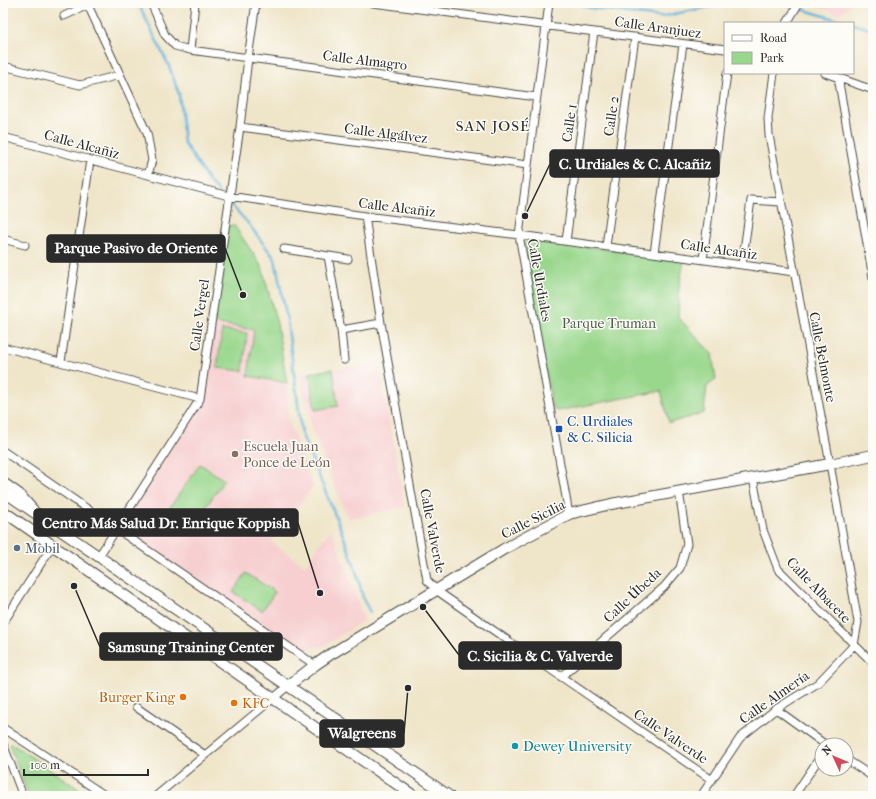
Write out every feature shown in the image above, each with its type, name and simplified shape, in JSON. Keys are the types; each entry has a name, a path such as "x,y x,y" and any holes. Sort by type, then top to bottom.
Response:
{"main road":[{"name":"Calle Sicilia","path":"288,686 315,665 436,590 504,549 569,514 611,504 873,455"},
{"path":"3,491 449,796"},
{"path":"3,511 272,699 414,796"}],"street":[{"path":"151,3 165,35 175,46 190,50 195,3"},
{"name":"Calle Vergel","path":"99,556 200,400 240,127 256,3"},
{"name":"Calle Aranjuez","path":"374,3 724,49"},
{"path":"788,20 799,3"},
{"path":"64,16 88,4 147,133 152,160 148,175"},
{"name":"Calle Urdiales","path":"548,5 519,235 569,514"},
{"name":"Calle 1","path":"566,241 594,32"},
{"name":"Calle 2","path":"606,246 635,37"},
{"path":"654,253 683,44"},
{"name":"Calle Almagro","path":"190,50 536,97"},
{"path":"3,66 80,85 120,75"},
{"path":"703,260 727,74"},
{"name":"Calle Belmonte","path":"774,74 768,118 769,135 858,622 854,645"},
{"path":"828,74 873,90"},
{"path":"838,77 873,278"},
{"name":"Calle Algálvez","path":"240,127 528,165"},
{"name":"Calle Alcañiz","path":"3,137 229,196 366,216 606,246 794,272"},
{"path":"61,362 90,160"},
{"path":"742,265 751,200 781,202"},
{"name":"Calle Valverde","path":"366,216 382,323 427,580 436,590 712,780"},
{"path":"3,239 25,245"},
{"path":"284,249 348,259"},
{"path":"328,256 341,330 344,360"},
{"path":"341,330 382,323"},
{"path":"3,347 200,400"},
{"path":"3,451 315,665"},
{"name":"Calle Albacete","path":"753,478 763,530 778,568 873,663"},
{"path":"3,481 20,493 42,518"},
{"name":"Calle Úbeda","path":"561,676 664,587 680,568 687,544 679,491"},
{"path":"3,623 52,546"},
{"name":"Calle Almería","path":"701,796 740,738 776,709 818,683 854,645"},
{"path":"156,796 288,686"},
{"path":"136,707 205,755"},
{"path":"776,709 815,737"},
{"path":"3,728 106,796"},
{"path":"3,744 23,796"},
{"path":"854,764 873,777"},
{"path":"794,796 814,766"}],"shaded area":[{"path":"806,3 852,3 840,14"},
{"name":"Escuela Juan Ponce de León","path":"214,323 254,330 248,376 287,383 289,423 313,486 271,542 305,566 331,528 364,620 326,645 312,648 299,648 120,528 203,400"},
{"path":"378,362 405,507 348,519 313,431 300,375"}],"green space":[{"path":"234,225 262,267 277,324 287,383 248,376 254,330 214,323 227,226"},
{"name":"Parque Truman","path":"529,239 684,260 679,288 678,317 712,354 716,380 707,386 704,413 669,423 661,391 557,411 552,407 524,245"},
{"path":"222,330 247,333 243,371 217,368"},
{"path":"333,369 338,406 315,410 309,373"},
{"path":"200,464 224,480 191,530 166,513"},
{"path":"246,573 275,592 262,611 233,592"},
{"path":"11,743 89,796 29,796 9,745"}],"waterway":[{"path":"138,3 169,66 179,94 184,143 211,184 218,191"},
{"path":"577,3 590,8 660,17 728,3"},
{"path":"780,3 846,22"},
{"path":"854,24 873,30"},
{"path":"223,196 247,222 275,259 287,320 302,435 340,527 354,564 364,601 370,612"}],"place":[{"name":"C. Urdiales & C. Alcañiz","path":"525,216"},
{"name":"Parque Pasivo de Oriente","path":"243,295"},
{"name":"C. Urdiales & C. Silicia","path":"559,429"},
{"name":"Escuela Juan Ponce de León","path":"235,454"},
{"name":"Mobil","path":"17,548"},
{"name":"Samsung Training Center","path":"74,586"},
{"name":"Centro Más Salud Dr. Enrique Koppish","path":"320,593"},
{"name":"C. Sicilia & C. Valverde","path":"423,607"},
{"name":"Walgreens","path":"408,688"},
{"name":"Burger King","path":"183,697"},
{"name":"KFC","path":"234,703"},
{"name":"Dewey University","path":"515,746"}],"district":[{"name":"SAN JOSÉ","path":"493,126"}]}
